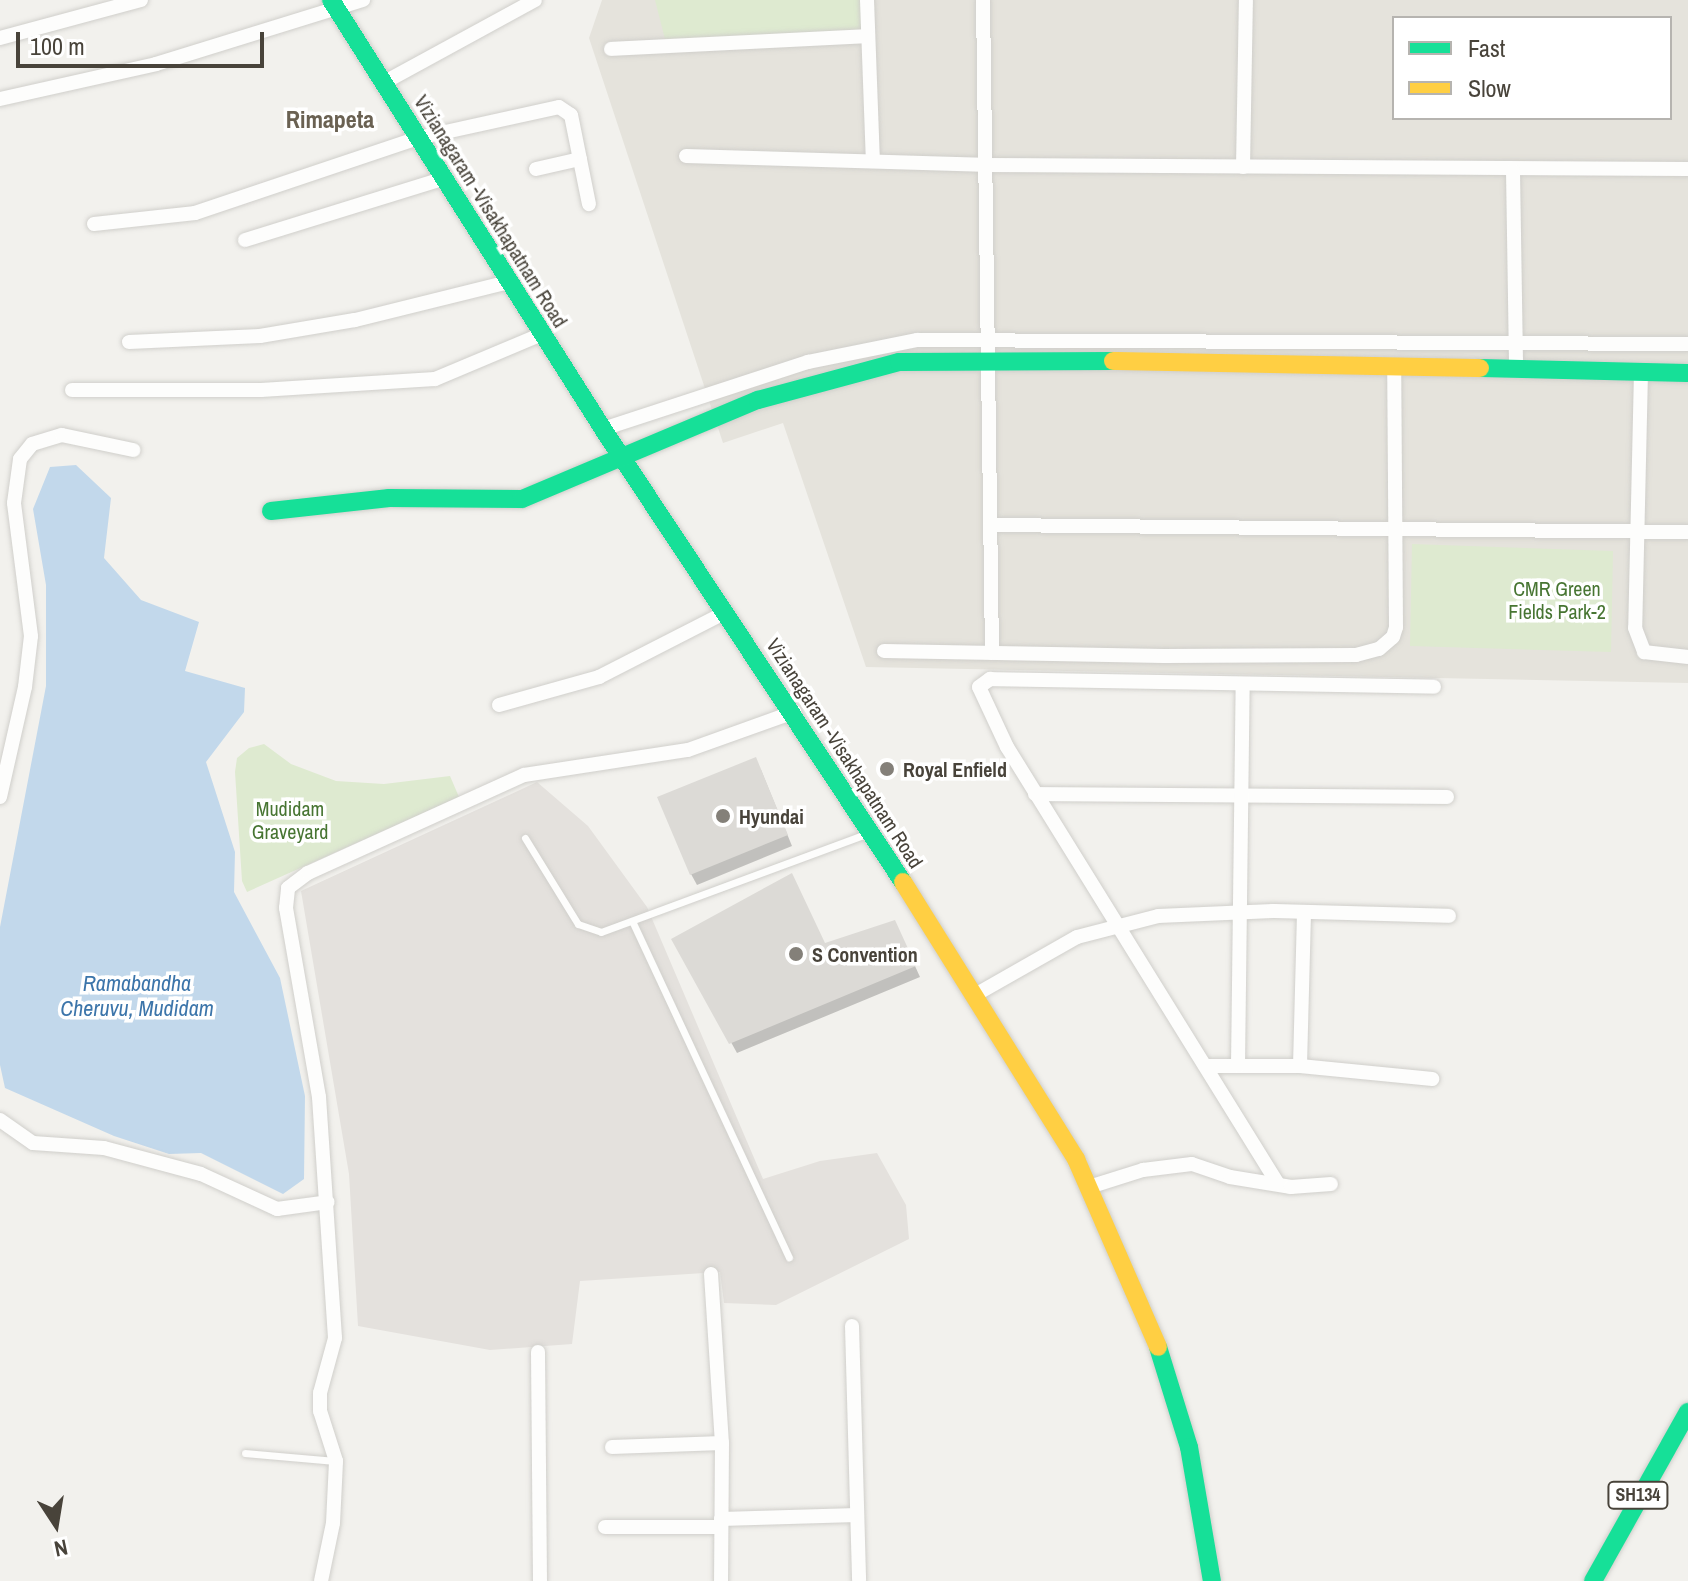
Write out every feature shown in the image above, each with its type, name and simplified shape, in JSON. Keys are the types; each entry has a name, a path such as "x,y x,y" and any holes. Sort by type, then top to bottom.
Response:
{"main road":[{"name":"Vizianagaram -Visakhapatnam Road","path":"334,4 622,459 794,712 975,995 1089,1187 1154,1336 1189,1447 1212,1581"},
{"path":"271,511 389,498 522,499 758,400 842,374 899,362 1688,373"},
{"name":"SH134","path":"1593,1581 1680,1440 1688,1412"}],"street":[{"path":"0,38 141,0"},
{"path":"0,99 156,64 334,4 363,0"},
{"path":"383,83 535,0"},
{"path":"867,0 873,161"},
{"path":"983,0 982,165 992,653"},
{"path":"1243,167 1246,0"},
{"path":"611,49 868,36"},
{"path":"94,224 195,213 418,138 566,107 589,204"},
{"path":"686,156 982,165 1513,171 1688,169"},
{"path":"536,169 580,159"},
{"path":"1513,171 1516,370"},
{"path":"245,240 442,179"},
{"path":"129,342 260,336 317,327 508,282"},
{"path":"72,390 261,390 435,379 542,334"},
{"path":"603,429 808,362 917,340 1688,344"},
{"path":"884,651 1370,653 1388,643 1396,627 1394,367"},
{"path":"1641,372 1635,531 1639,647 1652,656 1688,657"},
{"path":"0,797 25,687 31,636 14,503 20,459 32,444 62,435 133,450"},
{"path":"991,525 1688,532"},
{"path":"499,705 599,677 726,612"},
{"path":"1278,1184 1035,794 984,706 982,681 1434,687"},
{"path":"1238,1066 1243,684"},
{"path":"321,1581 333,1523 336,1461 320,1411 335,1338 319,1097 286,908 294,880 524,775 688,750 794,712"},
{"path":"1035,794 1447,797"},
{"path":"975,995 1077,937 1115,924 1239,913 1449,916"},
{"path":"1300,1066 1304,913"},
{"path":"1207,1066 1300,1066 1432,1079"},
{"path":"0,1120 33,1143 81,1144 166,1164 236,1188 277,1209 328,1202"},
{"path":"1089,1187 1143,1170 1192,1164 1278,1184 1331,1184"},
{"path":"711,1274 722,1443 721,1581"},
{"path":"852,1326 859,1581"},
{"path":"538,1352 540,1581"},
{"path":"612,1447 722,1443"},
{"path":"605,1527 857,1515"}],"lane":[{"path":"525,838 585,930 601,932 633,923 870,832"},
{"path":"633,923 789,1257"},
{"path":"245,1453 336,1461"}],"shaded area":[{"path":"602,0 1688,0 1688,683 866,667 783,423 723,443 589,38"},
{"path":"537,782 588,826 647,907 763,1179 820,1161 877,1153 906,1205 909,1239 776,1305 724,1303 720,1272 580,1281 572,1344 490,1350 358,1326 349,1174 301,891"}],"green space":[{"path":"655,0 861,0 863,33 665,39"},
{"name":"CMR Green Fields Park-2","path":"1412,544 1613,551 1611,652 1410,646"},
{"name":"Mudidam Graveyard","path":"264,744 291,764 336,781 384,784 450,776 459,797 247,892 242,881 235,772 237,758 249,748"}],"water":[{"name":"Ramabandha Cheruvu, Mudidam","path":"76,465 111,498 104,558 141,600 199,622 185,671 245,688 244,712 206,762 235,852 234,892 280,978 305,1096 304,1179 283,1194 201,1153 169,1154 114,1136 5,1088 0,1065 0,927 46,686 46,585 33,509 50,467"}],"building":[{"name":"Hyundai","path":"756,757 788,835 690,875 657,797"},
{"name":"S Convention","path":"792,873 825,943 895,920 916,966 729,1044 671,939"}],"traffic: fast":[{"path":"331,0 603,429 903,882"},
{"path":"271,511 389,498 522,499 758,400 899,362 1113,361"},
{"path":"1480,368 1688,373"},
{"path":"1158,1347 1189,1447 1212,1581"},
{"path":"1593,1581 1688,1412"}],"traffic: slow":[{"path":"1113,361 1480,368"},
{"path":"903,882 1076,1159 1158,1347"}],"place":[{"name":"Royal Enfield","path":"887,769"},
{"name":"Hyundai","path":"723,816"},
{"name":"S Convention","path":"796,954"}],"district":[{"name":"Rimapeta","path":"330,120"}]}
